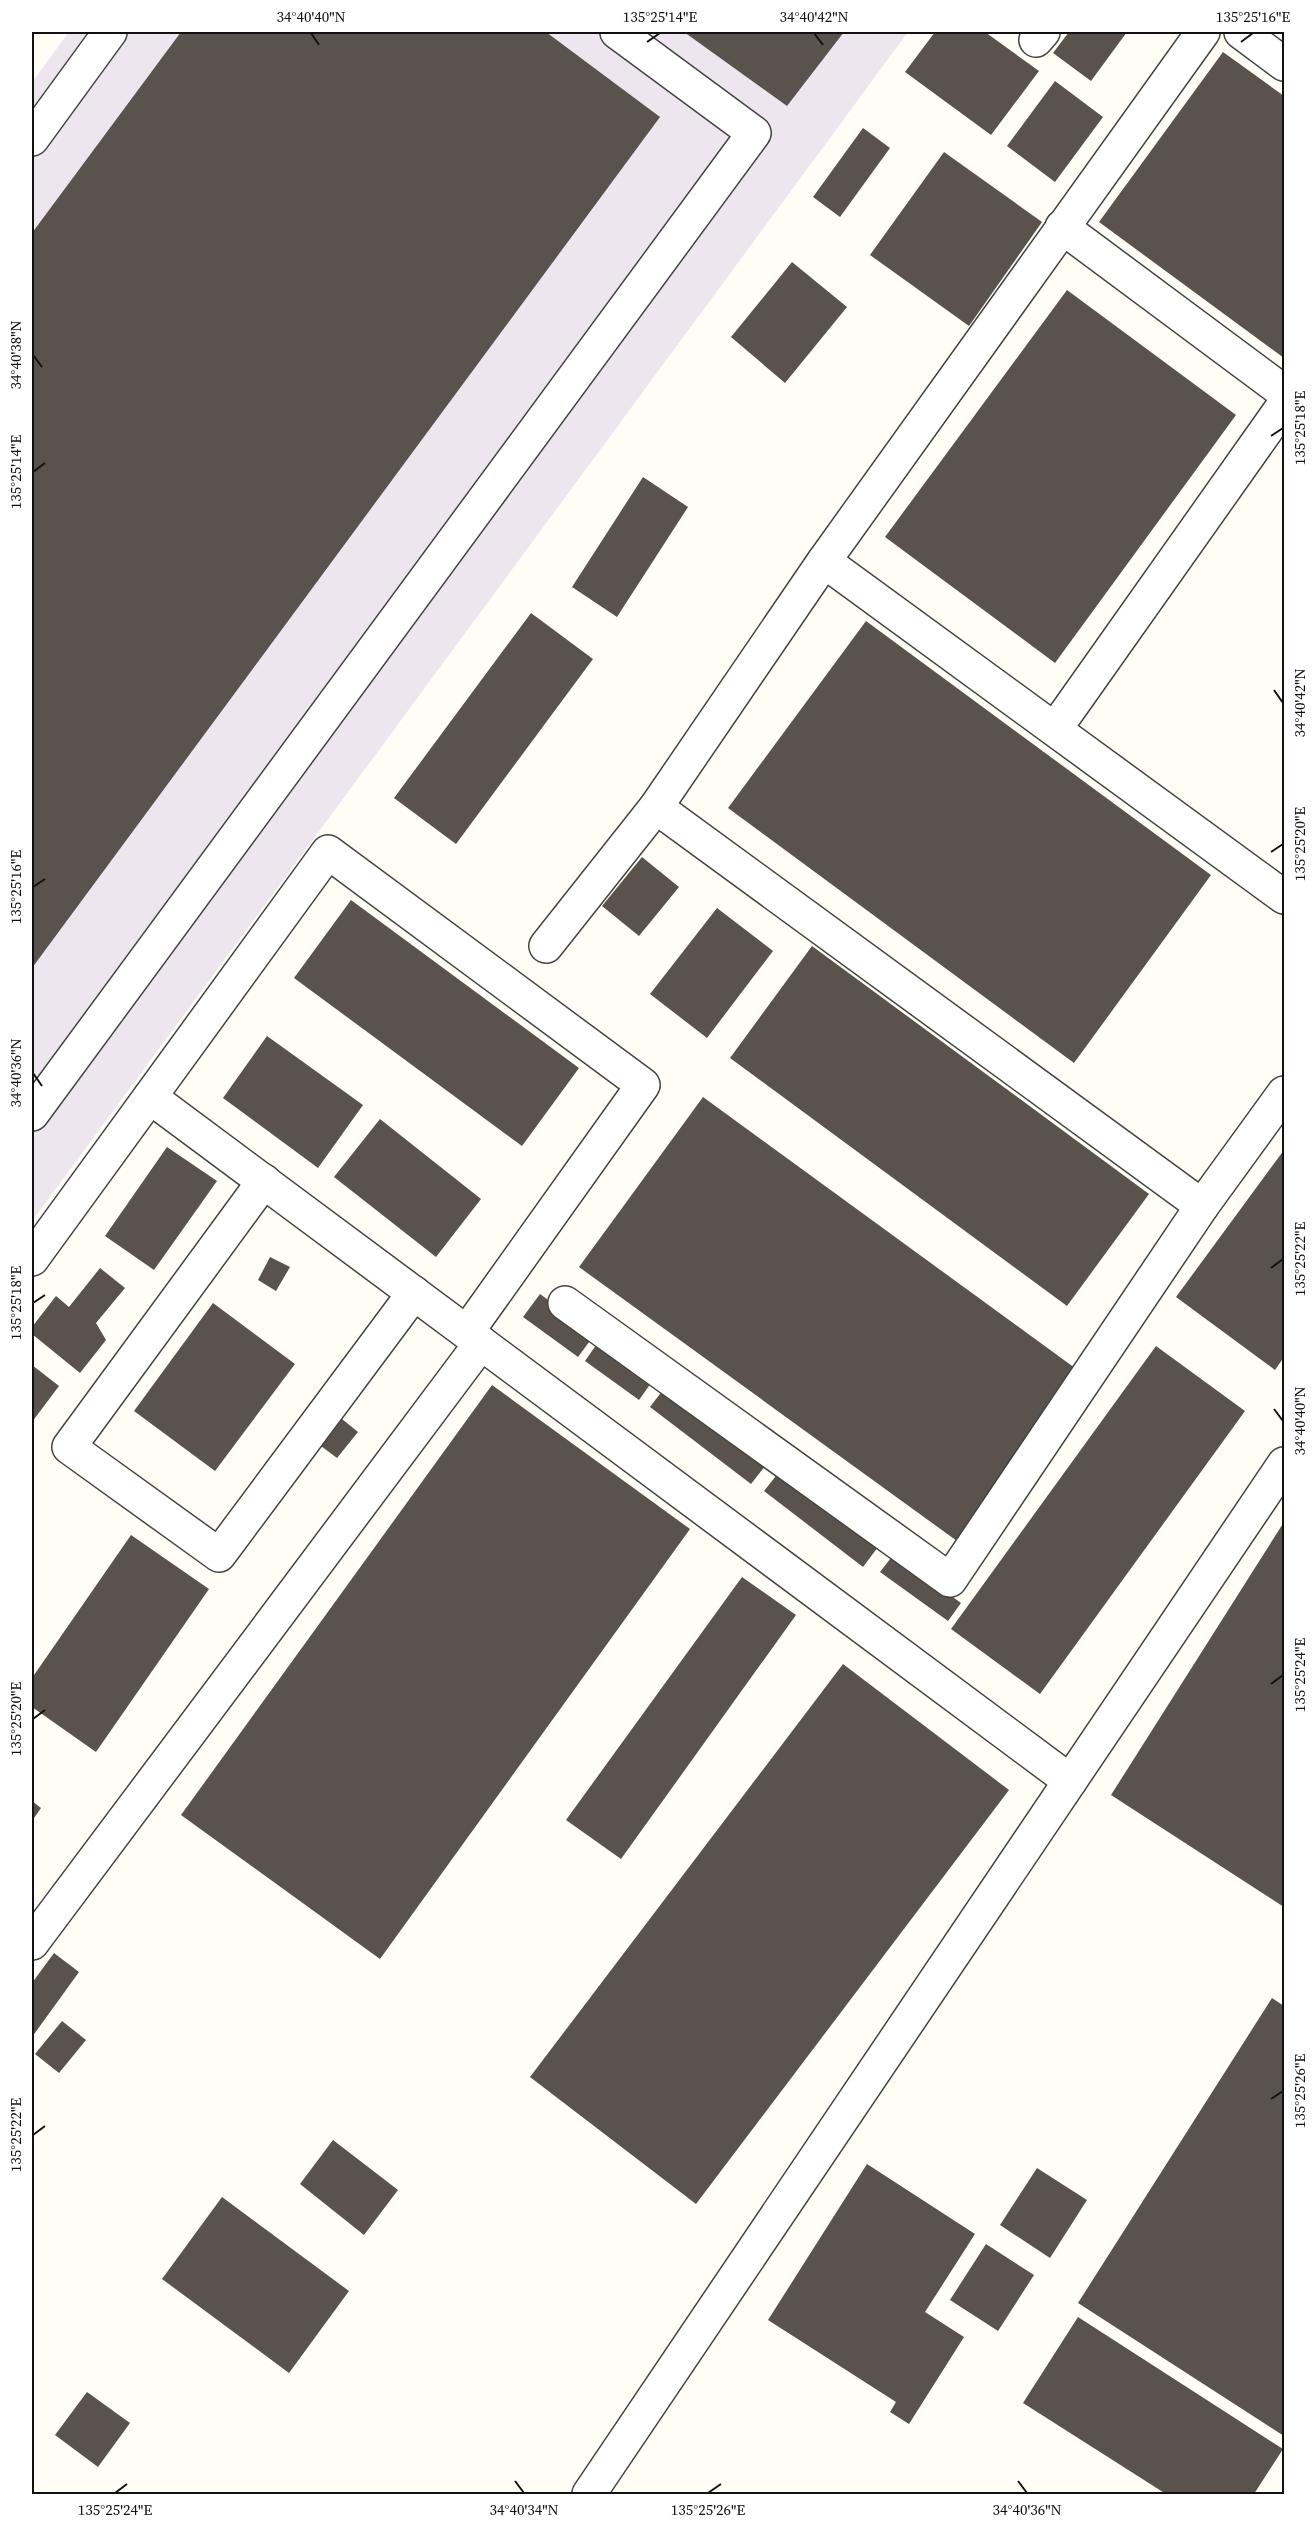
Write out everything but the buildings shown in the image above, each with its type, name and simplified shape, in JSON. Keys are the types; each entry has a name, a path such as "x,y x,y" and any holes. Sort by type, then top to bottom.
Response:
{"lane":[{"path":"32,139 110,32"},
{"path":"32,1114 754,133 617,32"},
{"path":"546,946 656,807 824,561 1203,32"},
{"path":"1240,32 1284,64"},
{"path":"1062,227 1284,392"},
{"path":"1055,729 1284,405"},
{"path":"824,561 1284,897"},
{"path":"656,807 1202,1206"},
{"path":"32,1259 328,852 643,1085 474,1338 32,1943"},
{"path":"565,1303 950,1580 1202,1206 1284,1093"},
{"path":"150,1097 1070,1781"},
{"path":"264,1181 69,1448 219,1555 414,1293"},
{"path":"589,2494 1284,1464"}],"shaded area":[{"path":"69,32 908,32 32,1221 32,82"}]}
